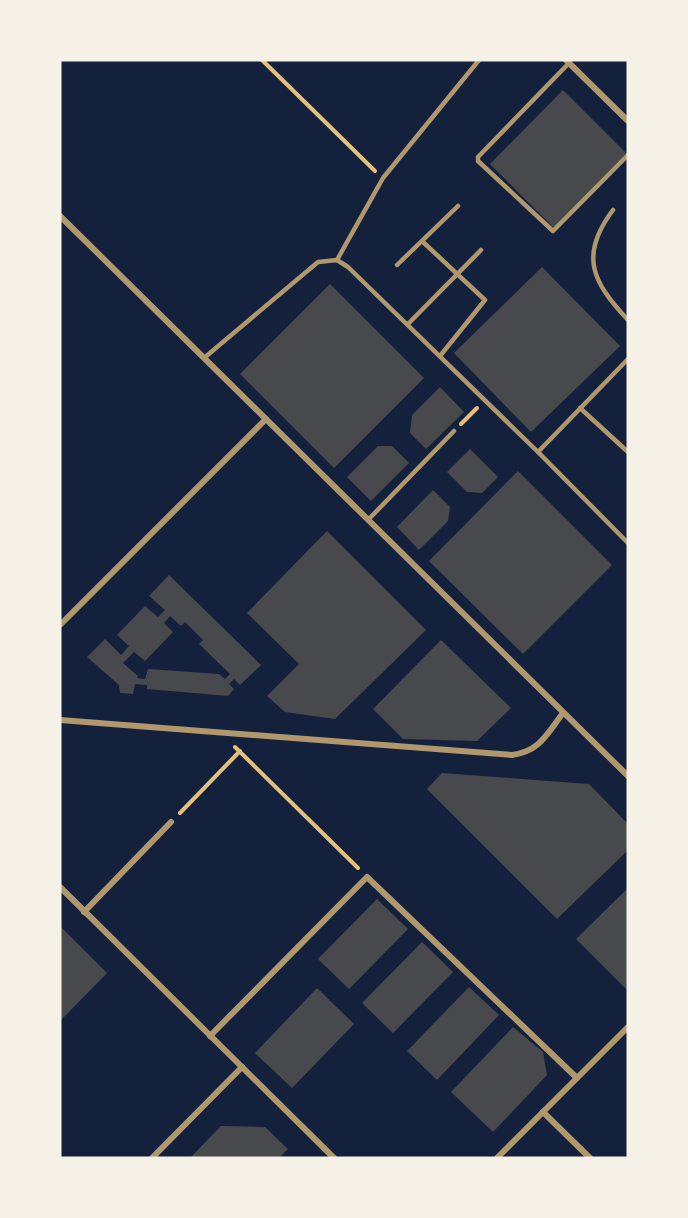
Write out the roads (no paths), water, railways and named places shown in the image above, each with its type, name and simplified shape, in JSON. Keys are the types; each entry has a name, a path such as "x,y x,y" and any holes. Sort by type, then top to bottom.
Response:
{"street":[{"path":"567,62 628,121"},
{"path":"60,216 628,776"},
{"path":"60,625 266,419"},
{"path":"60,720 512,755 528,753 539,744 563,713"},
{"path":"84,912 171,822"},
{"path":"210,1036 367,877 577,1078"},
{"path":"60,887 333,1157"},
{"path":"497,1158 628,1027"},
{"path":"152,1158 242,1067"},
{"path":"543,1112 590,1158"}],"lane":[{"path":"337,260 383,178 479,60"},
{"path":"567,62 478,157 478,162 554,231 628,155"},
{"path":"397,265 458,206"},
{"path":"613,210 599,228 592,249 594,272 603,292 628,320"},
{"path":"423,242 485,300 440,356"},
{"path":"408,324 482,250"},
{"path":"204,358 318,262 337,260 348,267 408,324 628,543"},
{"path":"538,452 628,359"},
{"path":"580,408 628,452"},
{"path":"368,520 454,431"},
{"path":"622,771 628,765"}]}
